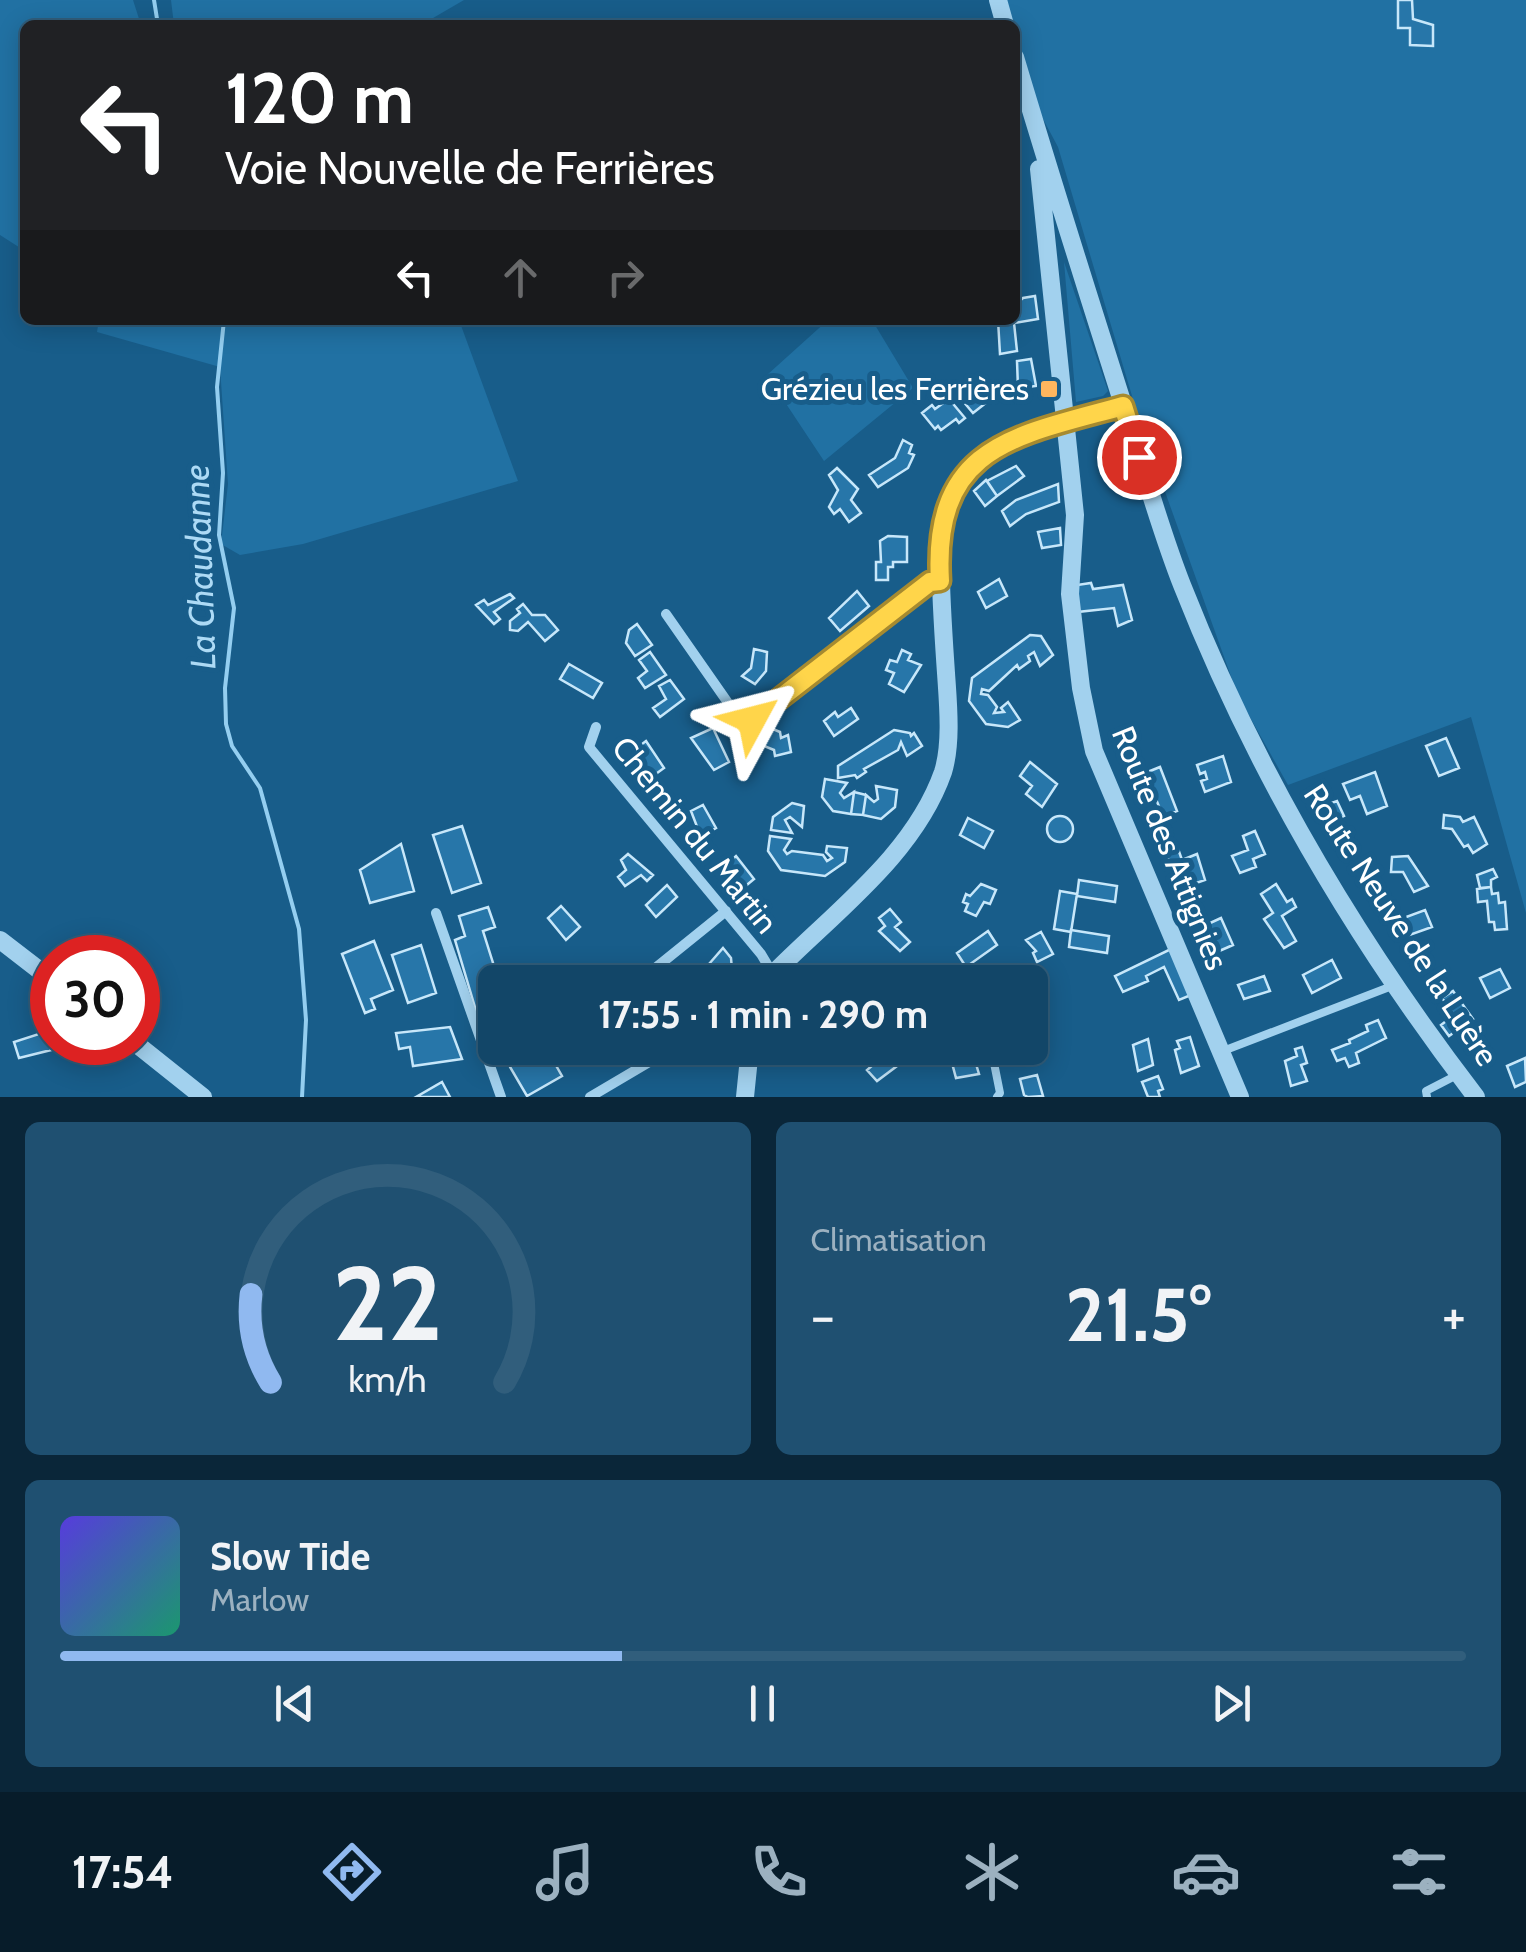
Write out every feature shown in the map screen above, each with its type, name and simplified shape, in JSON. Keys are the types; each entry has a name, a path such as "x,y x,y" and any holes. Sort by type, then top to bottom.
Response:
{"street":[{"path":"1020,73 1031,109"},
{"name":"Route Neuve de la Luère","path":"1031,109 1182,585 1229,691 1313,853 1396,984 1476,1097"},
{"name":"Route des Attignies","path":"1031,109 1075,514 1070,594 1081,688 1094,751 1240,1097"},
{"path":"1049,255 1059,243 1070,240"},
{"path":"783,965 884,865 929,806 944,767 948,703 940,581 944,512 959,480 1002,444 1066,420 1123,406"},
{"path":"666,614 740,720 752,720 930,582 940,581"},
{"name":"Chemin du Martin","path":"596,727 589,747 726,910 759,965"},
{"path":"659,965 726,910"},
{"path":"436,912 501,1097"},
{"path":"0,940 30,963"},
{"path":"160,1063 203,1097"},
{"path":"590,1097 644,1065"},
{"path":"745,1097 748,1065"}],"lane":[{"path":"1220,1052 1396,984"},
{"path":"994,1065 1000,1093 997,1097"},
{"path":"1427,1097 1426,1091 1459,1074"}],"shaded area":[{"path":"0,0 133,0 139,20 20,20 20,248 0,235"},
{"path":"171,0 464,0 430,20 173,20"},
{"path":"1005,0 1526,0 1526,913 1471,717 1288,785 1238,696 1138,416 1058,147 1035,104 1020,52 1020,20 1011,20"},
{"path":"1064,262 1108,391 1103,396 1076,402"},
{"path":"98,325 461,325 518,481 303,544 240,555 221,544 228,484 220,367 97,332"},
{"path":"822,325 875,325 913,388 824,461 767,375"}],"building":[{"path":"1398,0 1412,0 1413,19 1433,25 1433,46 1410,45 1410,28 1398,28"},
{"path":"1035,296 1038,319 1020,322 1023,298"},
{"path":"998,325 1014,325 1017,351 1000,354"},
{"path":"1031,359 1036,386 1018,388 1017,361"},
{"path":"984,381 996,395 973,413 962,400"},
{"path":"949,399 965,418 959,423 956,419 941,430 938,426 935,429 922,413"},
{"path":"903,440 912,445 909,453 914,455 908,468 878,487 869,475 895,458"},
{"path":"1016,466 1024,476 997,496 987,481"},
{"path":"837,468 858,489 851,500 861,513 849,522 840,509 834,514 829,507 838,490 829,475"},
{"path":"986,480 997,496 985,506 974,491"},
{"path":"1058,484 1059,502 1026,514 1010,526 1002,511 1016,500"},
{"path":"1060,528 1061,545 1042,548 1038,532"},
{"path":"888,536 907,537 907,562 893,562 893,567 888,567 888,580 876,580 876,562 881,562 880,541"},
{"path":"999,579 1007,596 986,608 978,592"},
{"path":"1091,583 1093,589 1123,585 1132,620 1118,626 1114,608 1077,612 1077,585"},
{"path":"857,591 869,606 840,631 829,618"},
{"path":"510,594 514,598 494,612 500,619 494,624 476,605 484,600 488,605"},
{"path":"523,604 532,615 545,615 558,630 545,641 528,622 518,631 510,630 510,621 520,613 517,609"},
{"path":"637,624 652,645 635,656 626,643 629,630"},
{"path":"1030,635 1041,636 1053,655 1040,666 1034,652 1028,656 1030,661 1019,669 1017,665 989,691 982,689 981,694 988,695 997,707 994,713 1004,712 1001,708 1008,702 1020,720 1008,727 986,724 969,701 972,678"},
{"path":"754,649 767,652 766,671 755,684 742,676 751,668"},
{"path":"902,650 911,654 908,660 921,665 904,692 889,684 894,673 886,670 890,660 897,662"},
{"path":"650,652 666,675 645,688 638,678 647,671 639,660"},
{"path":"569,664 602,683 593,698 560,679"},
{"path":"670,680 684,699 660,717 653,708 666,699 659,686"},
{"path":"851,708 858,719 834,736 824,721 835,712 838,717"},
{"path":"768,727 780,732 781,738 788,735 791,752 775,756 774,750 752,741 756,731 766,734"},
{"path":"713,728 729,762 714,770 691,738"},
{"path":"894,730 911,736 914,733 922,746 907,756 901,742 898,750 864,769 866,772 857,778 838,778 838,766"},
{"path":"1446,738 1459,768 1439,776 1426,746"},
{"path":"646,741 664,768 649,779 634,750"},
{"path":"1223,756 1231,782 1205,792 1201,781 1207,779 1205,772 1200,774 1197,765"},
{"path":"1030,762 1057,784 1042,807 1026,794 1032,786 1020,776"},
{"path":"1160,767 1177,811 1163,816 1145,773"},
{"path":"1375,772 1387,806 1367,814 1360,796 1350,800 1343,784"},
{"path":"825,779 847,783 840,793 844,798 854,792 851,814 833,811 822,797"},
{"path":"876,786 897,790 895,807 881,819 863,815 866,795 874,802 878,799"},
{"path":"854,792 866,795 863,815 851,814"},
{"path":"1337,801 1344,816 1325,825 1317,808"},
{"path":"792,803 804,806 802,827 790,817 785,820 792,833 771,830 773,817"},
{"path":"703,805 716,828 701,837 691,811"},
{"path":"1444,815 1460,817 1463,822 1474,817 1487,844 1473,853 1468,845 1464,847 1452,829 1443,828"},
{"path":"1060,816 1069,820 1073,829 1069,838 1060,842 1051,838 1047,829 1051,820"},
{"path":"968,818 993,831 984,848 960,835"},
{"path":"462,826 481,883 452,893 433,835"},
{"path":"1255,831 1265,854 1253,859 1256,867 1240,873 1232,856 1248,850 1243,836"},
{"path":"770,836 791,839 784,850 787,854 792,851 823,855 827,861 832,858 826,852 827,846 847,848 845,862 825,876 781,870 768,851"},
{"path":"1176,843 1182,860 1197,854 1205,880 1185,887 1178,861 1170,864 1164,847"},
{"path":"401,844 414,891 370,903 360,870"},
{"path":"628,854 653,875 647,881 641,875 625,886 618,877 626,870 621,860"},
{"path":"736,856 754,879 742,889 724,867"},
{"path":"1408,856 1428,886 1414,892 1403,872 1391,872 1392,857"},
{"path":"1493,869 1497,877 1491,880 1491,887 1480,888 1477,875"},
{"path":"1079,880 1117,886 1115,902 1077,896"},
{"path":"981,884 996,890 990,904 984,902 976,916 965,911 968,904 963,902 966,894 970,896"},
{"path":"1276,884 1287,902 1292,899 1296,907 1282,916 1296,941 1284,948 1264,919 1273,913 1261,894"},
{"path":"667,885 677,897 656,917 646,905"},
{"path":"1491,887 1492,894 1498,893 1499,903 1505,902 1507,929 1495,930 1494,922 1489,922 1487,901 1478,902 1477,889"},
{"path":"1060,891 1077,894 1071,932 1054,929"},
{"path":"561,906 580,927 566,940 548,918"},
{"path":"488,907 495,927 483,931 494,965 478,965 477,1014 455,940 465,936 459,916"},
{"path":"890,909 901,922 895,927 910,942 900,951 879,931 885,926 879,918"},
{"path":"1425,910 1432,927 1404,937 1398,920"},
{"path":"1221,918 1233,945 1217,952 1208,924"},
{"path":"1071,930 1109,936 1107,953 1069,947"},
{"path":"988,931 997,945 969,965 957,953"},
{"path":"1041,932 1053,954 1037,962 1033,953 1036,951 1026,940"},
{"path":"374,941 393,990 371,999 375,1009 365,1013 342,954"},
{"path":"421,945 436,993 408,1003 392,955"},
{"path":"723,948 731,958 732,965 709,964"},
{"path":"1173,948 1191,995 1179,1000 1164,967 1146,976 1148,981 1123,992 1115,976"},
{"path":"1332,960 1341,978 1312,993 1303,975"},
{"path":"1500,969 1510,988 1490,998 1480,978"},
{"path":"1264,976 1270,991 1244,999 1238,985"},
{"path":"1453,991 1473,1019 1449,1036 1441,1025 1454,1015 1442,998"},
{"path":"1378,1020 1386,1038 1356,1053 1359,1063 1349,1067 1345,1058 1337,1061 1332,1050 1350,1043 1349,1040 1368,1031 1366,1025"},
{"path":"450,1027 462,1059 413,1066 410,1047 399,1049 396,1033"},
{"path":"30,1037 30,1055 19,1058 14,1042"},
{"path":"1190,1037 1199,1066 1181,1073 1175,1050 1180,1048 1177,1041"},
{"path":"1148,1039 1153,1065 1138,1071 1133,1045"},
{"path":"1302,1047 1307,1063 1301,1065 1307,1081 1291,1086 1285,1061 1297,1056 1295,1049"},
{"path":"1525,1058 1526,1082 1515,1087 1507,1066"},
{"path":"509,1065 556,1065 562,1076 527,1096"},
{"path":"873,1065 898,1065 877,1081 867,1070"},
{"path":"953,1065 976,1065 979,1074 956,1078"},
{"path":"1037,1075 1043,1096 1024,1095 1020,1079"},
{"path":"1158,1076 1163,1089 1158,1091 1160,1097 1148,1097 1142,1082"},
{"path":"442,1082 450,1097 416,1097"}],"waterway":[{"name":"La Chaudanne","path":"154,0 157,20"},
{"name":"La Chaudanne","path":"223,325 217,387 223,473 219,535 234,608 225,688 226,724 232,746 260,788 299,929 306,1020 302,1097"}],"place":[{"name":"Grézieu les Ferrières","path":"1049,389"}],"route":[{"path":"752,720 930,582 940,581 944,512 959,480 977,461 1002,444 1066,420 1123,406 1139,457"}]}
